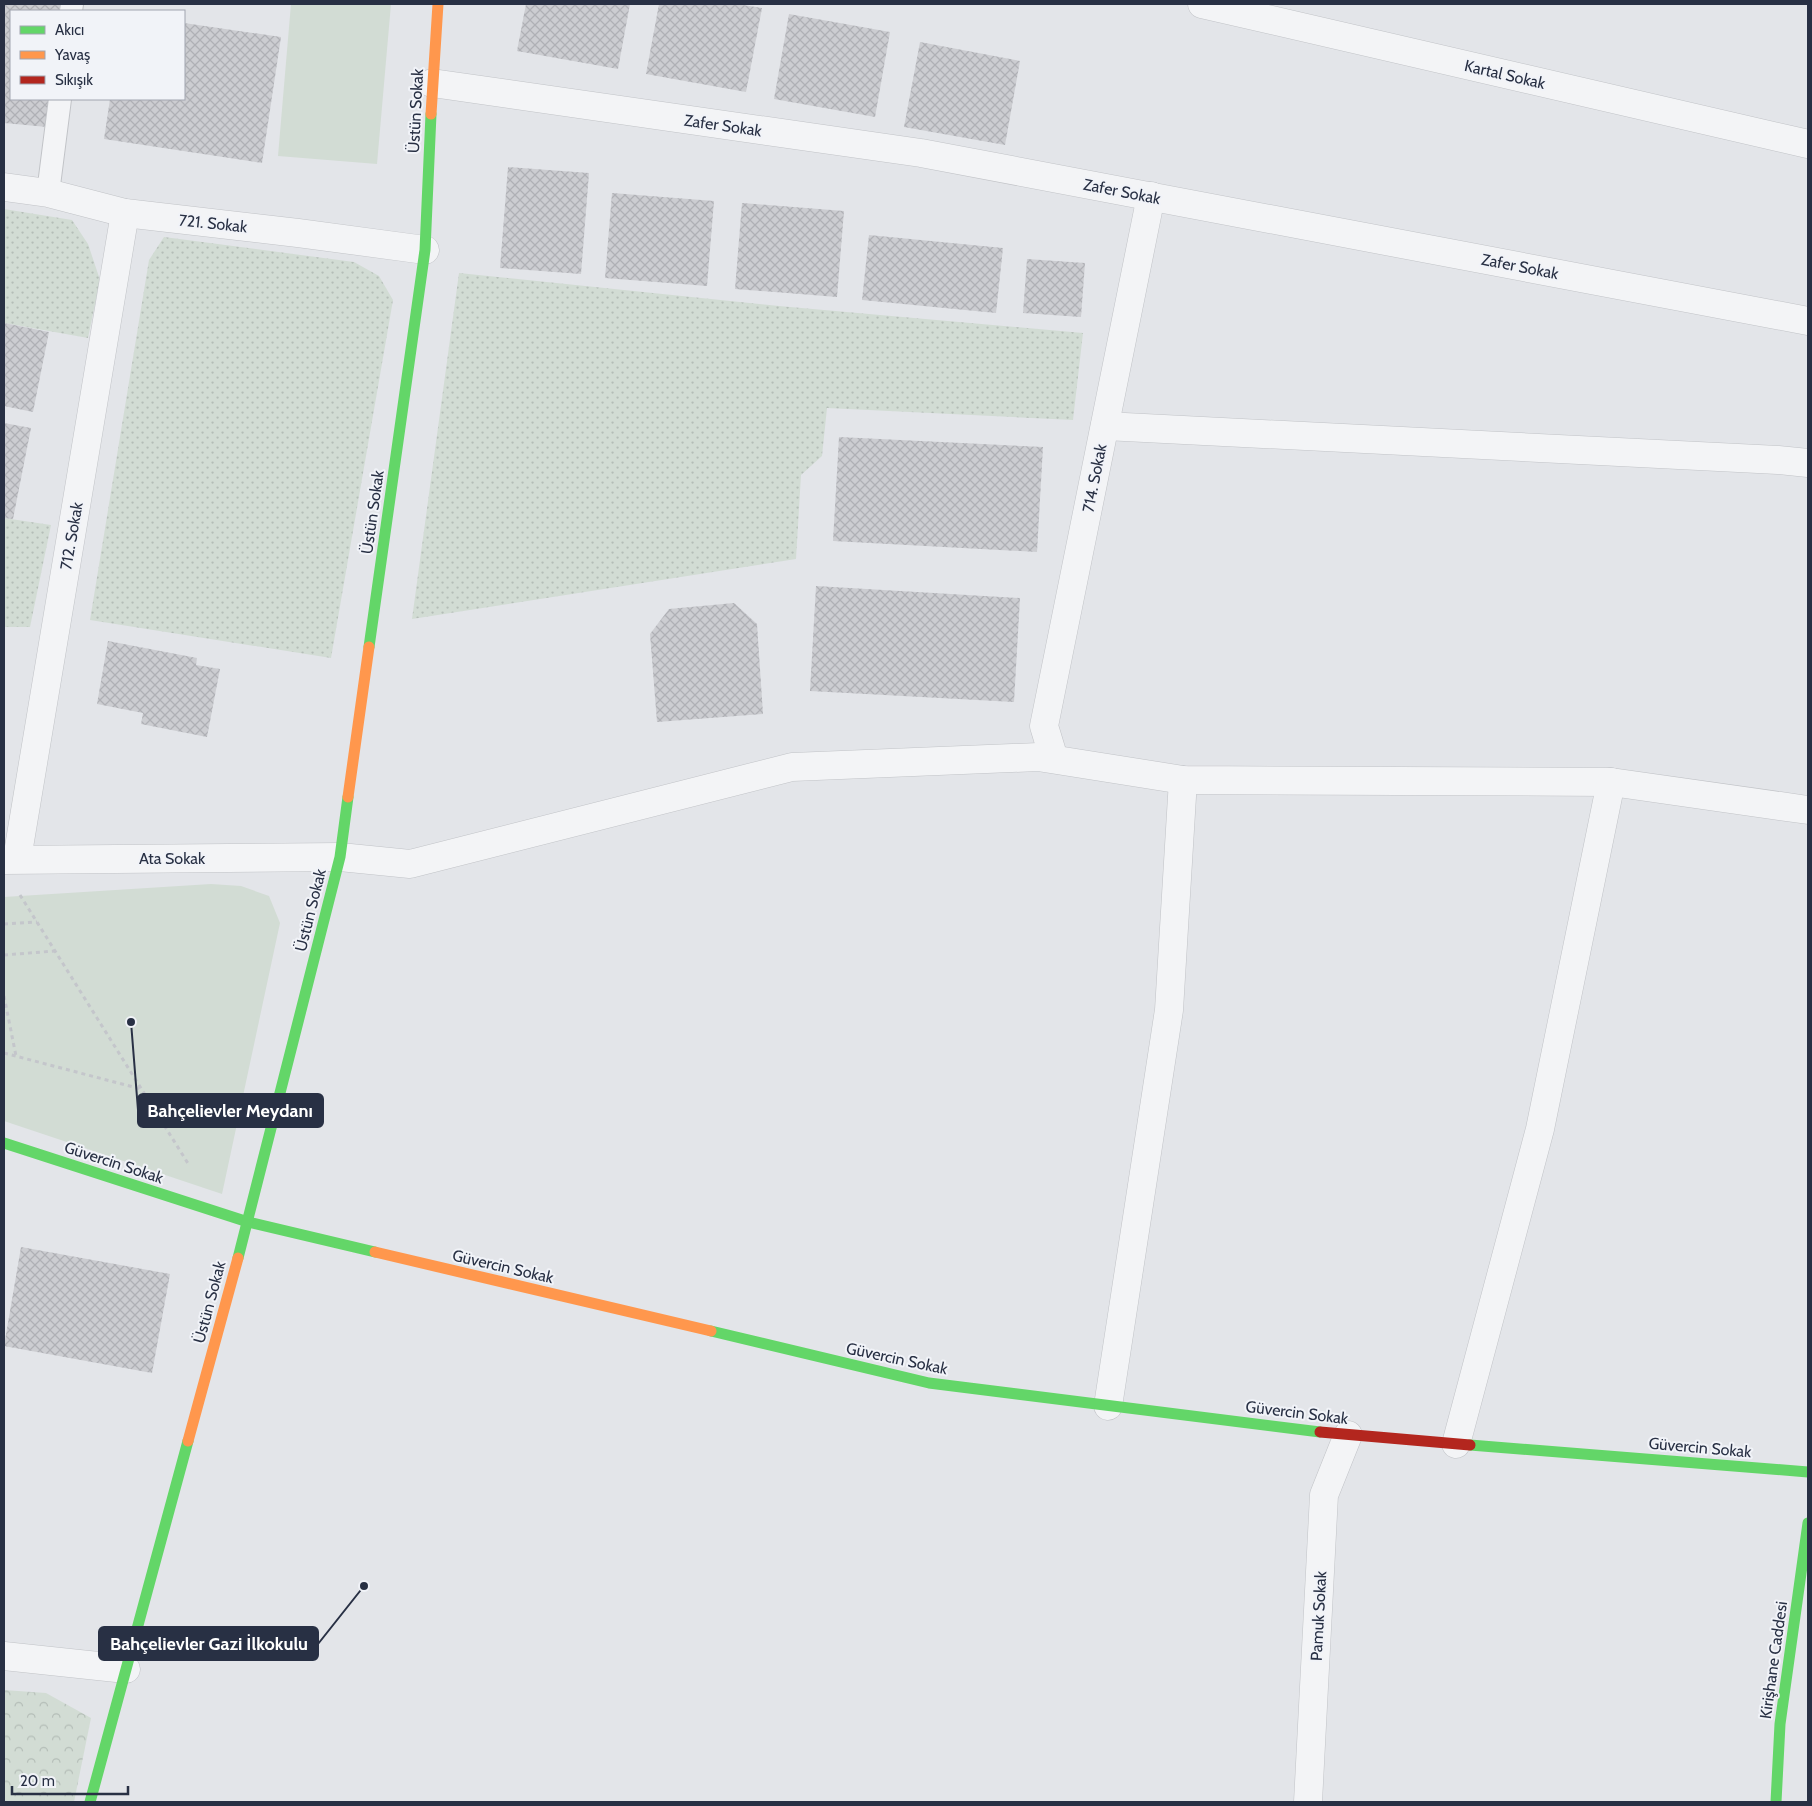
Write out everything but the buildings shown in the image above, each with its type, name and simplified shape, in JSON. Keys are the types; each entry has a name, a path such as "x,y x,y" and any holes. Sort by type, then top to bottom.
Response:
{"street":[{"name":"Üstün Sokak","path":"90,1802 248,1222 340,857 425,250 432,84 438,4"},
{"name":"Kartal Sokak","path":"1202,4 1808,144"},
{"name":"Zafer Sokak","path":"432,84 921,153 1808,321"},
{"name":"721. Sokak","path":"4,187 48,193 125,213 425,250"},
{"name":"714. Sokak","path":"1054,759 1044,726 1151,196"},
{"name":"712. Sokak","path":"10,859 125,213"},
{"path":"1105,426 1808,463"},
{"name":"Ata Sokak","path":"10,859 340,857 410,864 792,767 1038,757 1183,780 1611,782 1808,810"},
{"path":"1108,1406 1169,1010 1183,780"},
{"path":"1456,1444 1540,1130 1611,782"},
{"name":"Güvercin Sokak","path":"4,1143 248,1222 929,1384 1348,1435 1808,1472"},
{"name":"Pamuk Sokak","path":"1308,1802 1324,1496 1348,1435"},
{"name":"Kirişhane Caddesi","path":"1776,1802 1780,1724 1808,1522"},
{"path":"4,1656 126,1669"}],"lane":[{"path":"48,193 60,100"}],"path":[{"path":"18,892 219,1212"},
{"path":"4,924 37,922"},
{"path":"4,955 55,951"},
{"path":"4,996 16,1056"},
{"path":"4,1053 141,1089"}],"green space":[{"path":"291,4 391,4 377,164 278,156"},
{"path":"4,209 72,220 88,244 100,280 88,338 4,323"},
{"path":"164,237 354,262 379,276 393,300 331,658 90,620 149,260"},
{"path":"459,273 779,306 1083,333 1073,420 827,408 822,456 801,475 796,559 412,619"},
{"path":"4,518 51,525 30,627 4,627"},
{"path":"211,884 241,886 269,896 280,923 222,1194 4,1121 4,897"},
{"path":"4,1690 46,1693 91,1718 74,1802 4,1802"}],"traffic: fast":[{"path":"369,647 425,250 431,114"},
{"path":"238,1258 340,857 348,797"},
{"path":"4,1143 248,1222 375,1252"},
{"path":"711,1331 929,1383 1320,1432"},
{"path":"90,1802 188,1441"},
{"path":"1470,1445 1808,1472"},
{"path":"1776,1802 1780,1724 1808,1523"}],"traffic: slow":[{"path":"431,114 438,4"},
{"path":"348,797 369,647"},
{"path":"375,1252 711,1331"},
{"path":"188,1441 238,1258"}],"traffic: jam":[{"path":"1320,1432 1470,1445"}],"place":[{"name":"Bahçelievler Meydanı","path":"131,1022"},
{"name":"Bahçelievler Gazi İlkokulu","path":"364,1586"}]}
